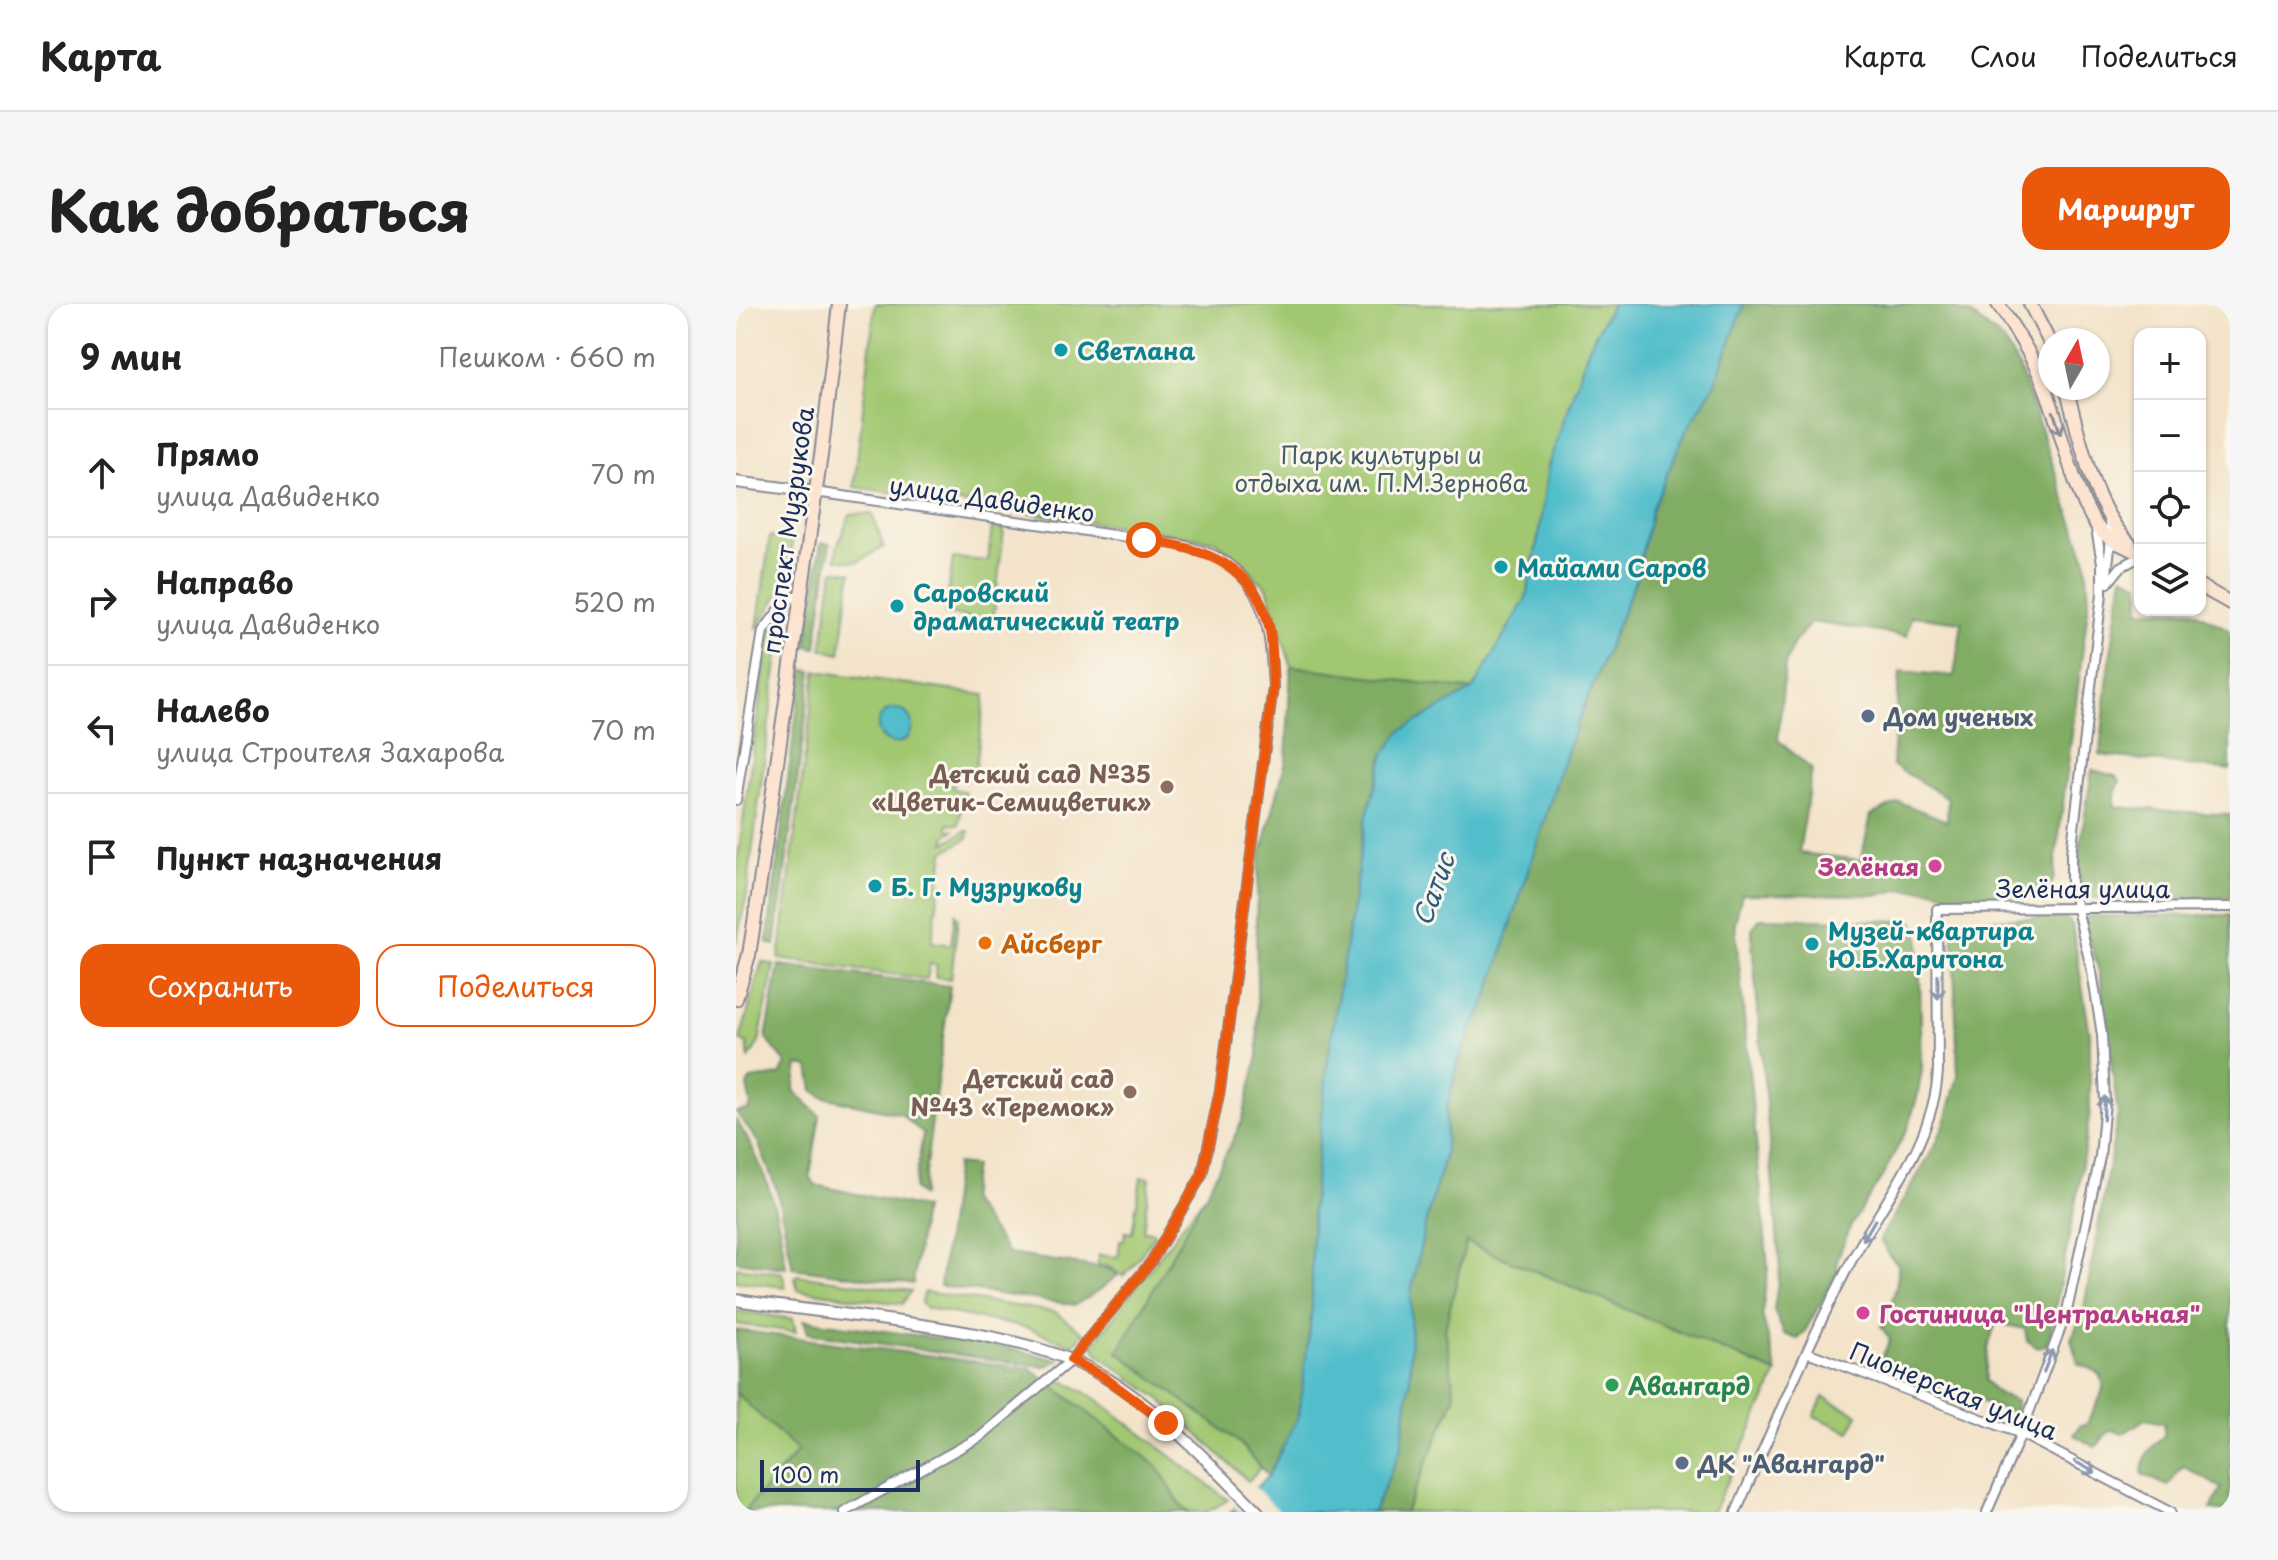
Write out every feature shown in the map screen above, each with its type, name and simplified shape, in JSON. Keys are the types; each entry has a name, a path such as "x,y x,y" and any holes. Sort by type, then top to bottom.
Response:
{"main road":[{"name":"проспект Музрукова","path":"736,999 749,955 756,910 839,304"},
{"path":"1998,304 2027,347 2049,398 2091,517 2111,539 2134,551"},
{"path":"2030,304 2042,328"},
{"path":"2070,400 2101,503 2120,535 2134,549"},
{"path":"2206,589 2230,603"}],"street":[{"path":"736,482 815,492"},
{"name":"улица Давиденко","path":"815,492 1183,545 1220,558 1249,585 1259,602 1270,630 1273,687 1220,1090 1202,1175 1151,1262 1071,1360 980,1437 884,1493 844,1512"},
{"path":"1987,1512 2021,1434 2067,1311 2100,1157 2105,1101 2102,1035 2092,972 2071,884 2071,854 2102,594 2100,544 2091,517"},
{"path":"2102,594 2107,580 2111,539 2109,518"},
{"path":"2102,594 2121,567 2134,558"},
{"path":"736,800 763,631 786,601 800,594"},
{"name":"Зелёная улица","path":"1807,1352 1847,1268 1926,1133 1933,1111 1938,1070 1937,909 2230,907"},
{"path":"736,1300 914,1323 1025,1343 1071,1360 1102,1376 1166,1423 1258,1512"},
{"path":"1736,1512 1807,1352"},
{"name":"Пионерская улица","path":"1807,1352 2021,1434 2170,1512"}],"green space":[{"name":"Парк культуры и отдыха им. П.М.Зернова","path":"875,304 1612,304 1589,347 1548,466 1526,598 1473,690 1291,666 1267,587 1216,541 854,487"},
{"path":"1744,304 1941,304 1970,314 2004,341 2020,370 2086,560 2089,601 2053,881 2042,896 1953,896 1933,890 1902,889 1879,895 1742,894 1735,923 1768,1267 1762,1314 1777,1373 1466,1242 1445,1328 1455,1397 1405,1512 1373,1512 1401,1449 1410,1380 1411,1293 1425,1225 1445,1154 1446,1109 1461,1054 1489,993 1567,749 1637,577 1652,508 1685,433 1714,385","holes":["1911,616 1962,622 1954,676 1900,671 1892,765 1948,798 1947,821 1899,802 1871,815 1861,860 1799,853 1812,770 1778,740 1785,665 1793,644 1811,622 1907,636"]},
{"path":"850,514 872,514 884,547 857,562 836,559 837,547"},
{"path":"992,526 1004,530 993,621 980,625 979,619 945,614 953,558 988,561"},
{"path":"770,536 792,539 788,579 757,629"},
{"path":"821,543 830,544 816,648 806,646"},
{"path":"833,570 851,572 840,654 822,649"},
{"path":"2123,575 2134,581 2134,616 2203,616 2230,630 2230,770 2100,755 2109,665"},
{"path":"783,616 746,899 736,943 736,872 769,633"},
{"path":"1291,666 1473,690 1420,720 1384,754 1366,819 1329,1052 1312,1208 1312,1308 1299,1416 1268,1476 1240,1443 1118,1352 1206,1194 1242,1121 1258,1056 1256,919 1259,863 1286,761"},
{"path":"802,670 812,671 775,945 767,943"},
{"path":"816,671 985,695 975,774 965,782 966,770 955,769 953,789 965,791 963,802 951,801 950,808 961,809 959,825 948,824 948,829 954,830 946,836 945,843 969,831 968,838 944,852 932,942 951,945 955,914 958,918 951,979 935,977 937,965 930,964 927,979 779,959"},
{"path":"2092,770 2115,776 2120,781 2115,794 2115,807 2230,815 2230,898 2095,898 2085,892 2079,876 2079,862"},
{"path":"2230,915 2230,1512 2211,1510 2221,1488 2183,1466 2168,1486 2142,1474 2148,1452 2164,1436 2164,1423 2145,1419 2123,1434 2112,1430 2095,1447 2074,1435 2081,1425 2087,1424 2101,1395 2103,1381 2099,1374 2078,1364 2071,1339 2083,1313 2118,1114 2100,975 2085,922 2089,916"},
{"path":"2064,917 2072,924 2090,1034 2090,1111 2050,1336 2046,1345 2038,1348 2027,1341 2025,1329 1996,1323 1989,1344 1986,1381 1996,1392 2016,1401 2015,1414 1879,1364 1890,1340 1881,1326 1894,1296 1898,1273 1898,1264 1880,1239 1935,1146 1958,1076 1953,934 1958,920"},
{"path":"1760,918 1912,921 1919,935 1922,1070 1917,1098 1908,1127 1882,1177 1851,1225 1837,1260 1838,1271 1798,1339 1784,1334 1774,1310 1780,1268 1752,943 1752,929"},
{"path":"762,962 774,965 759,1042 749,1058 747,1044 740,1040"},
{"path":"779,965 950,986 922,1196 914,1189 923,1134 901,1114 823,1097 813,1090 809,1067 798,1065 794,1091 820,1116 810,1176 815,1185 923,1208 913,1284 793,1268 777,1191 758,1142 736,1112 748,1110 751,1105 747,1086 751,1079 780,1075 786,1063 766,1038"},
{"path":"736,1120 770,1191 786,1268 736,1261"},
{"path":"956,1164 974,1166 969,1199 1009,1254 1109,1269 1118,1275 1075,1305 940,1286"},
{"path":"1141,1177 1150,1178 1143,1231 1153,1232 1154,1236 1123,1276 1109,1267 1097,1265 1099,1255 1118,1257 1125,1232 1132,1233"},
{"path":"1206,1194 1118,1352 1240,1443 1260,1468 1248,1481 1160,1399 1099,1355 1093,1345"},
{"name":"Авангард","path":"1466,1242 1777,1373 1713,1512 1405,1512 1455,1397 1445,1328"},
{"path":"736,1267 782,1273 786,1287 736,1281"},
{"path":"797,1275 911,1291 902,1304 798,1290"},
{"path":"924,1292 1055,1312 1084,1333 1075,1343 1069,1344 1028,1328 926,1308 921,1303"},
{"path":"736,1311 793,1319 796,1332 736,1324"},
{"path":"804,1320 1003,1347 1060,1360 1044,1367 808,1333"},
{"path":"736,1330 1031,1369 1157,1466 1182,1507 1190,1512 743,1512 798,1451 736,1393"},
{"path":"1051,1374 1094,1397 1228,1500 1207,1512 1190,1512 1182,1507 1157,1466 1052,1386 1046,1379"},
{"path":"736,1393 799,1451 743,1512 736,1512"},
{"path":"1823,1397 1858,1414 1850,1432 1814,1416"}],"water":[{"name":"Сатис","path":"1612,304 1744,304 1714,385 1685,433 1652,508 1637,576 1567,749 1489,993 1461,1054 1446,1109 1445,1154 1425,1225 1411,1293 1410,1380 1401,1449 1373,1512 1230,1512 1268,1476 1299,1416 1312,1308 1312,1208 1329,1052 1366,819 1384,754 1401,731 1473,689 1526,598 1548,466 1589,347"},
{"path":"895,709 907,714 912,726 907,738 895,743 883,738 878,726 883,714"}],"pier":[{"path":"1253,1485 1280,1512 1240,1512 1233,1505"}],"place":[{"name":"Светлана","path":"1061,350"},
{"name":"Майами Саров","path":"1501,567"},
{"name":"Саровский драматический театр","path":"897,606"},
{"name":"Дом ученых","path":"1868,716"},
{"name":"Детский сад №35 «Цветик-Семицветик»","path":"1167,787"},
{"name":"Зелёная","path":"1935,866"},
{"name":"Б. Г. Музрукову","path":"875,886"},
{"name":"Айсберг","path":"985,943"},
{"name":"Музей-квартира Ю.Б.Харитона","path":"1812,944"},
{"name":"Детский сад №43 «Теремок»","path":"1130,1092"},
{"name":"Гостиница \"Центральная\"","path":"1863,1313"},
{"name":"Авангард","path":"1612,1385"},
{"name":"ДК \"Авангард\"","path":"1682,1463"}],"route":[{"path":"1144,540 1183,545 1220,558 1249,585 1270,630 1273,687 1220,1090 1202,1175 1151,1262 1071,1360 1102,1376 1166,1423"}]}
